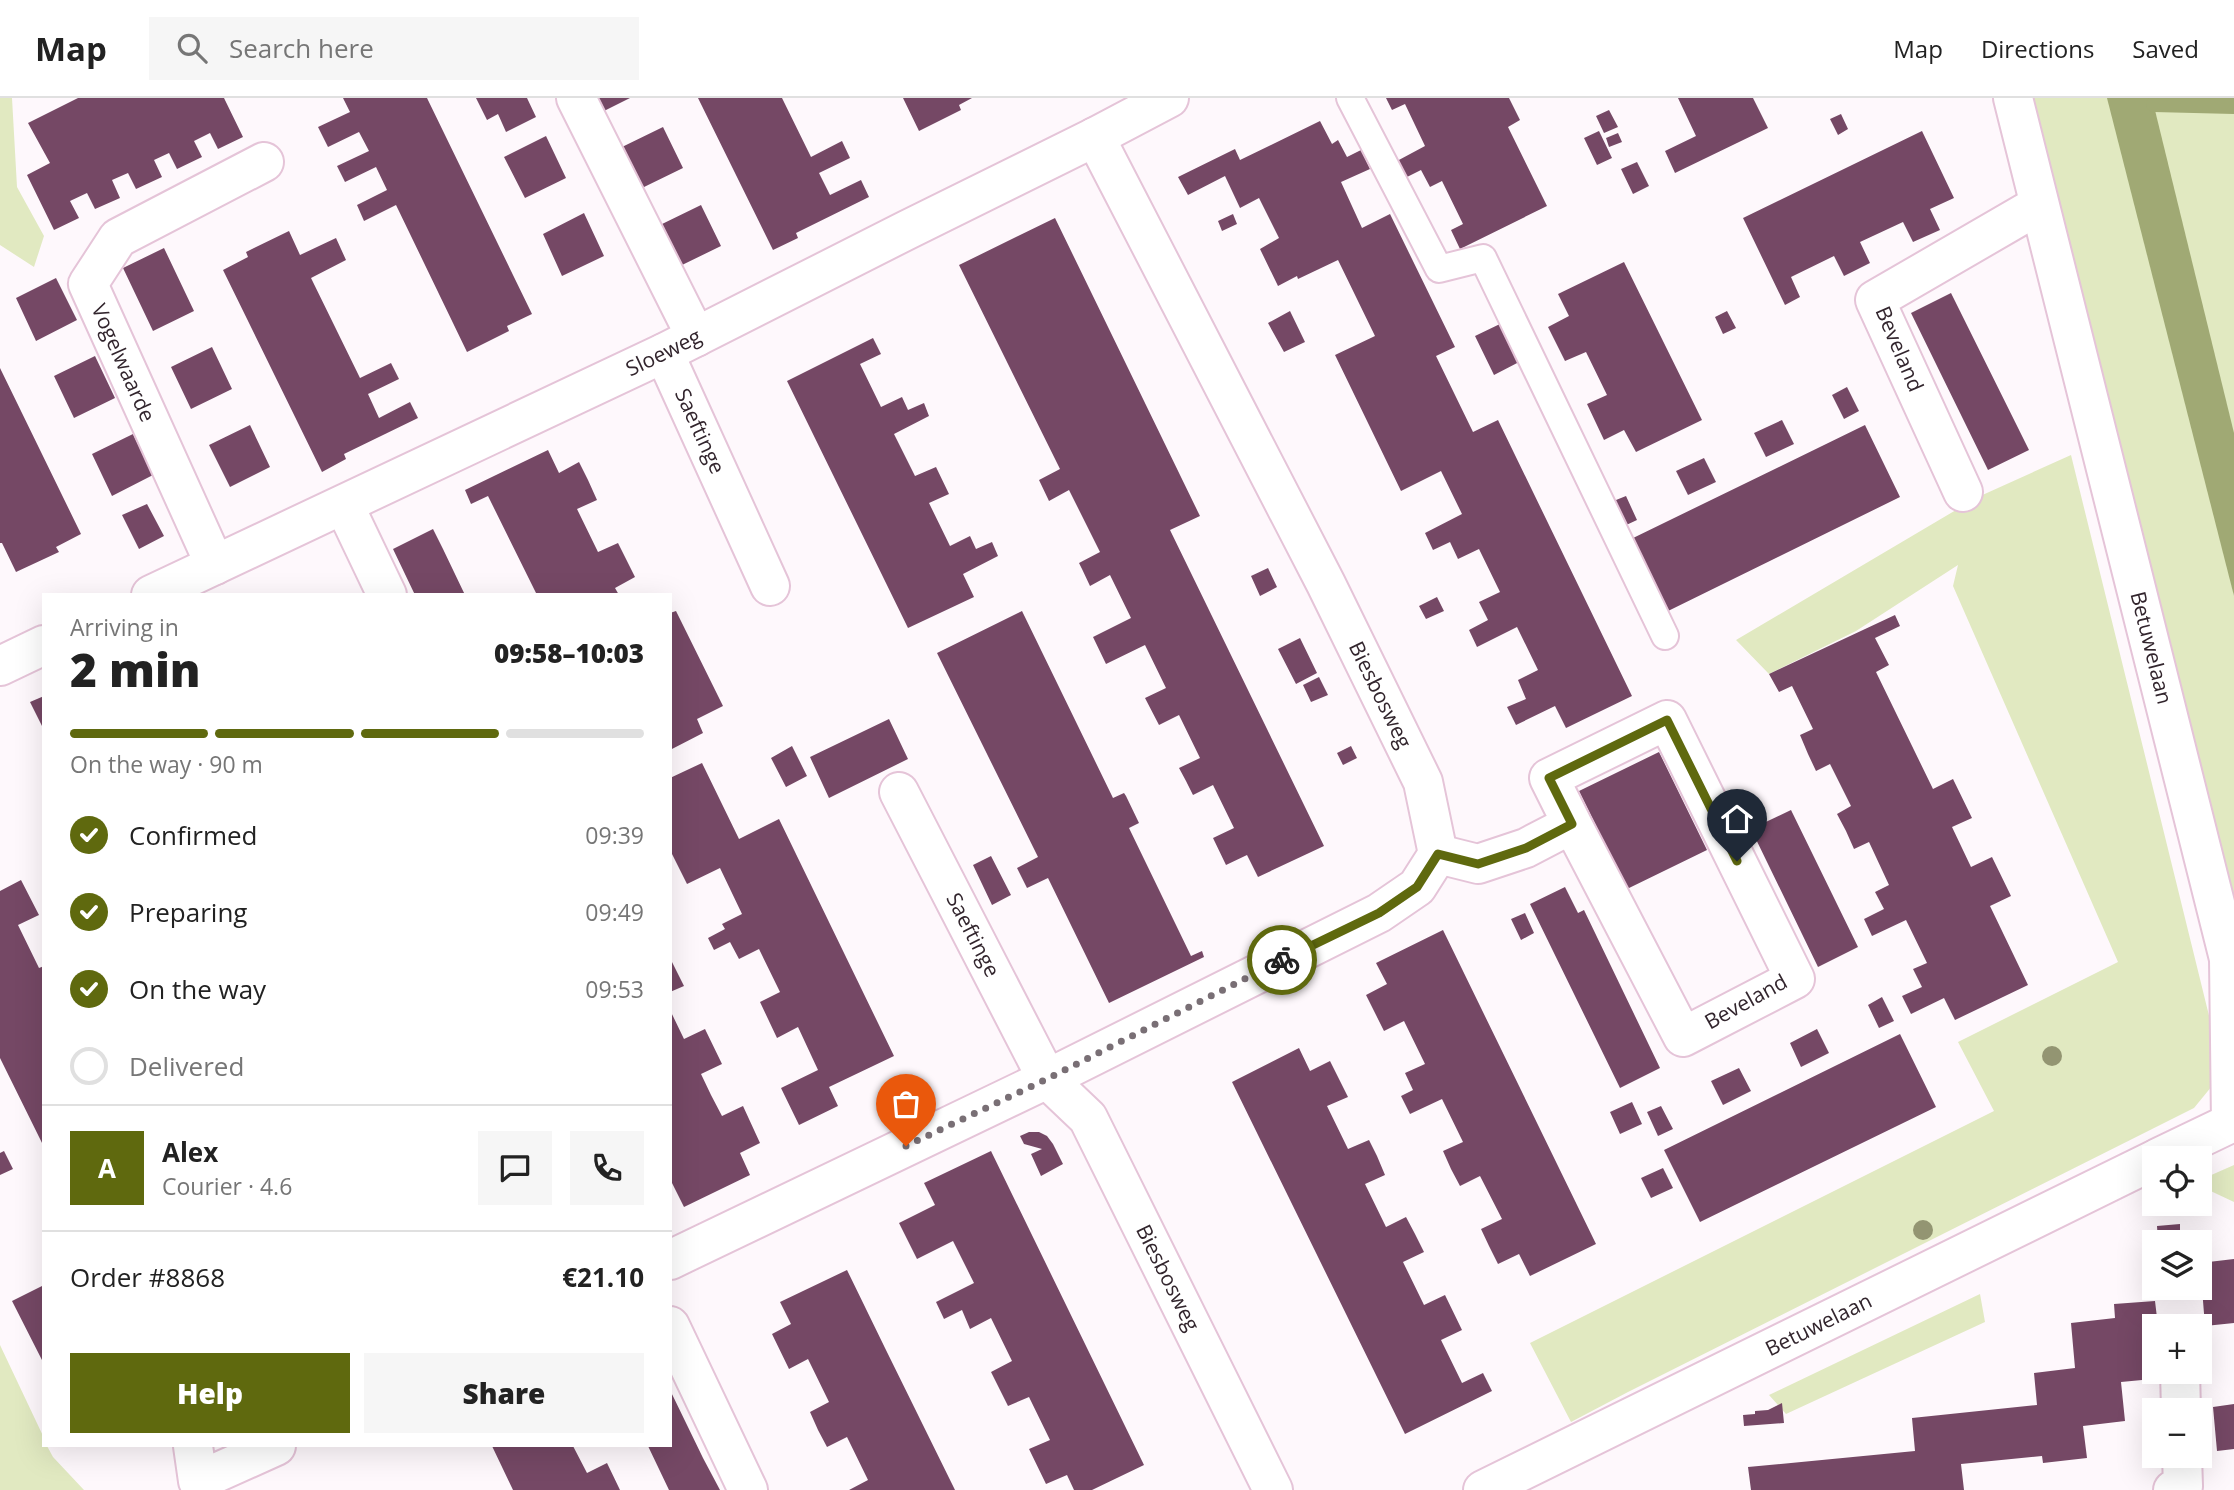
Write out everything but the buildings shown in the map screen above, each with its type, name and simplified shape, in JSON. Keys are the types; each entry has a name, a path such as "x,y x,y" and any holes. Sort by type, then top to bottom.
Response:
{"street":[{"path":"576,98 680,345"},
{"name":"Sloeweg","path":"156,593 680,345 1095,137 1129,107 1169,98"},
{"name":"Betuwelaan","path":"2013,98 2229,959 2231,1122 2182,1146"},
{"name":"Biesbosweg","path":"1095,137 1326,584 1423,782 1438,854"},
{"name":"Vogelwaarde","path":"215,565 88,284 118,238 264,162"},
{"name":"Beveland","path":"1963,492 1875,300 2039,205"},
{"name":"Saeftinge","path":"680,345 770,586"},
{"path":"344,505 386,593"},
{"path":"0,666 42,646"},
{"name":"Beveland","path":"1667,720 1795,979 1683,1037 1572,824 1549,778 1667,720"},
{"name":"Saeftinge","path":"899,792 1047,1079"},
{"path":"672,1259 1047,1079 1379,913 1417,887 1438,854 1478,864 1526,848 1572,824"},
{"name":"Biesbosweg","path":"1047,1079 1088,1118 1273,1490"},
{"name":"Betuwelaan","path":"1483,1490 2142,1166"},
{"path":"672,1330 748,1490"},
{"path":"196,1463 271,1447"}],"lane":[{"path":"1350,98 1439,269 1483,258 1665,636"}],"shaded area":[{"path":"0,98 12,98 17,187 44,236 34,267 0,245"},
{"path":"2028,98 2234,98 2234,481 2133,135 2234,596 2234,927"},
{"path":"2107,98 2152,98 2234,433 2234,596"},
{"path":"2071,455 2216,1044 2212,1086 2194,1108 1571,1422 1530,1343 1994,1111 1958,1042 2118,962 1953,586 1958,565 1856,631 1769,674 1736,640 1978,497"},
{"path":"2234,1165 2234,1202 2212,1192 2212,1175"},
{"path":"1980,1294 1985,1322 1786,1414 1769,1395"},
{"path":"0,1345 42,1434 42,1447 48,1447 53,1457 84,1490 0,1490"}],"waterway":[{"path":"2154,104 2234,106"}],"way so far":[{"path":"906,1146 1047,1079 1282,960"}],"route":[{"path":"1282,960 1379,913 1417,887 1438,854 1478,864 1526,848 1572,824 1549,778 1667,720 1737,861"}]}
